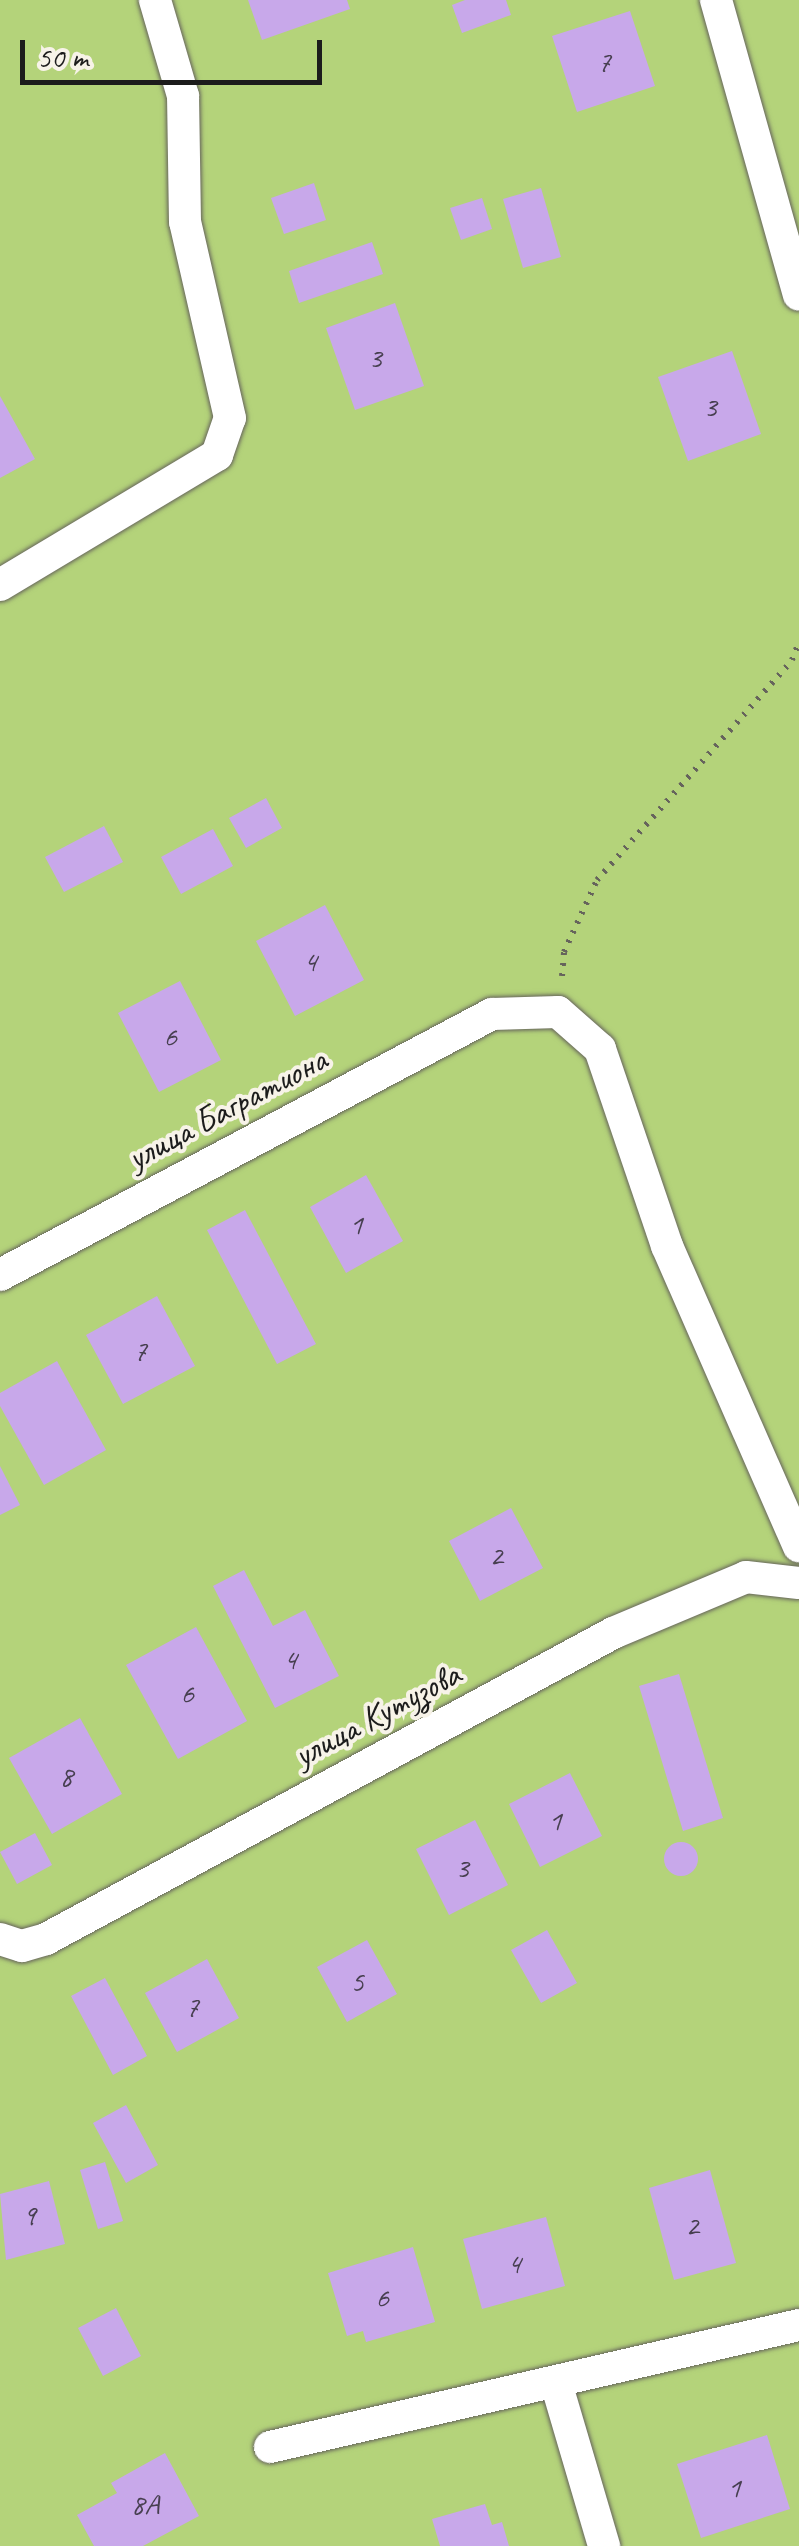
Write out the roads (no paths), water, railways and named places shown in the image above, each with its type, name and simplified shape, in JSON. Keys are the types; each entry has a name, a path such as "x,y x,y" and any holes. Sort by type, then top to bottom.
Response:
{"street":[{"path":"0,585 217,455 230,418 185,222 183,96 155,0"},
{"path":"716,0 799,295"},
{"name":"улица Багратиона","path":"0,1275 492,1014 558,1012 600,1049 668,1246 799,1546"},
{"name":"улица Кутузова","path":"0,1939 22,1946 46,1939 612,1634 746,1576 799,1583"},
{"path":"270,2447 557,2386 799,2325"},
{"path":"557,2386 604,2546"}]}
